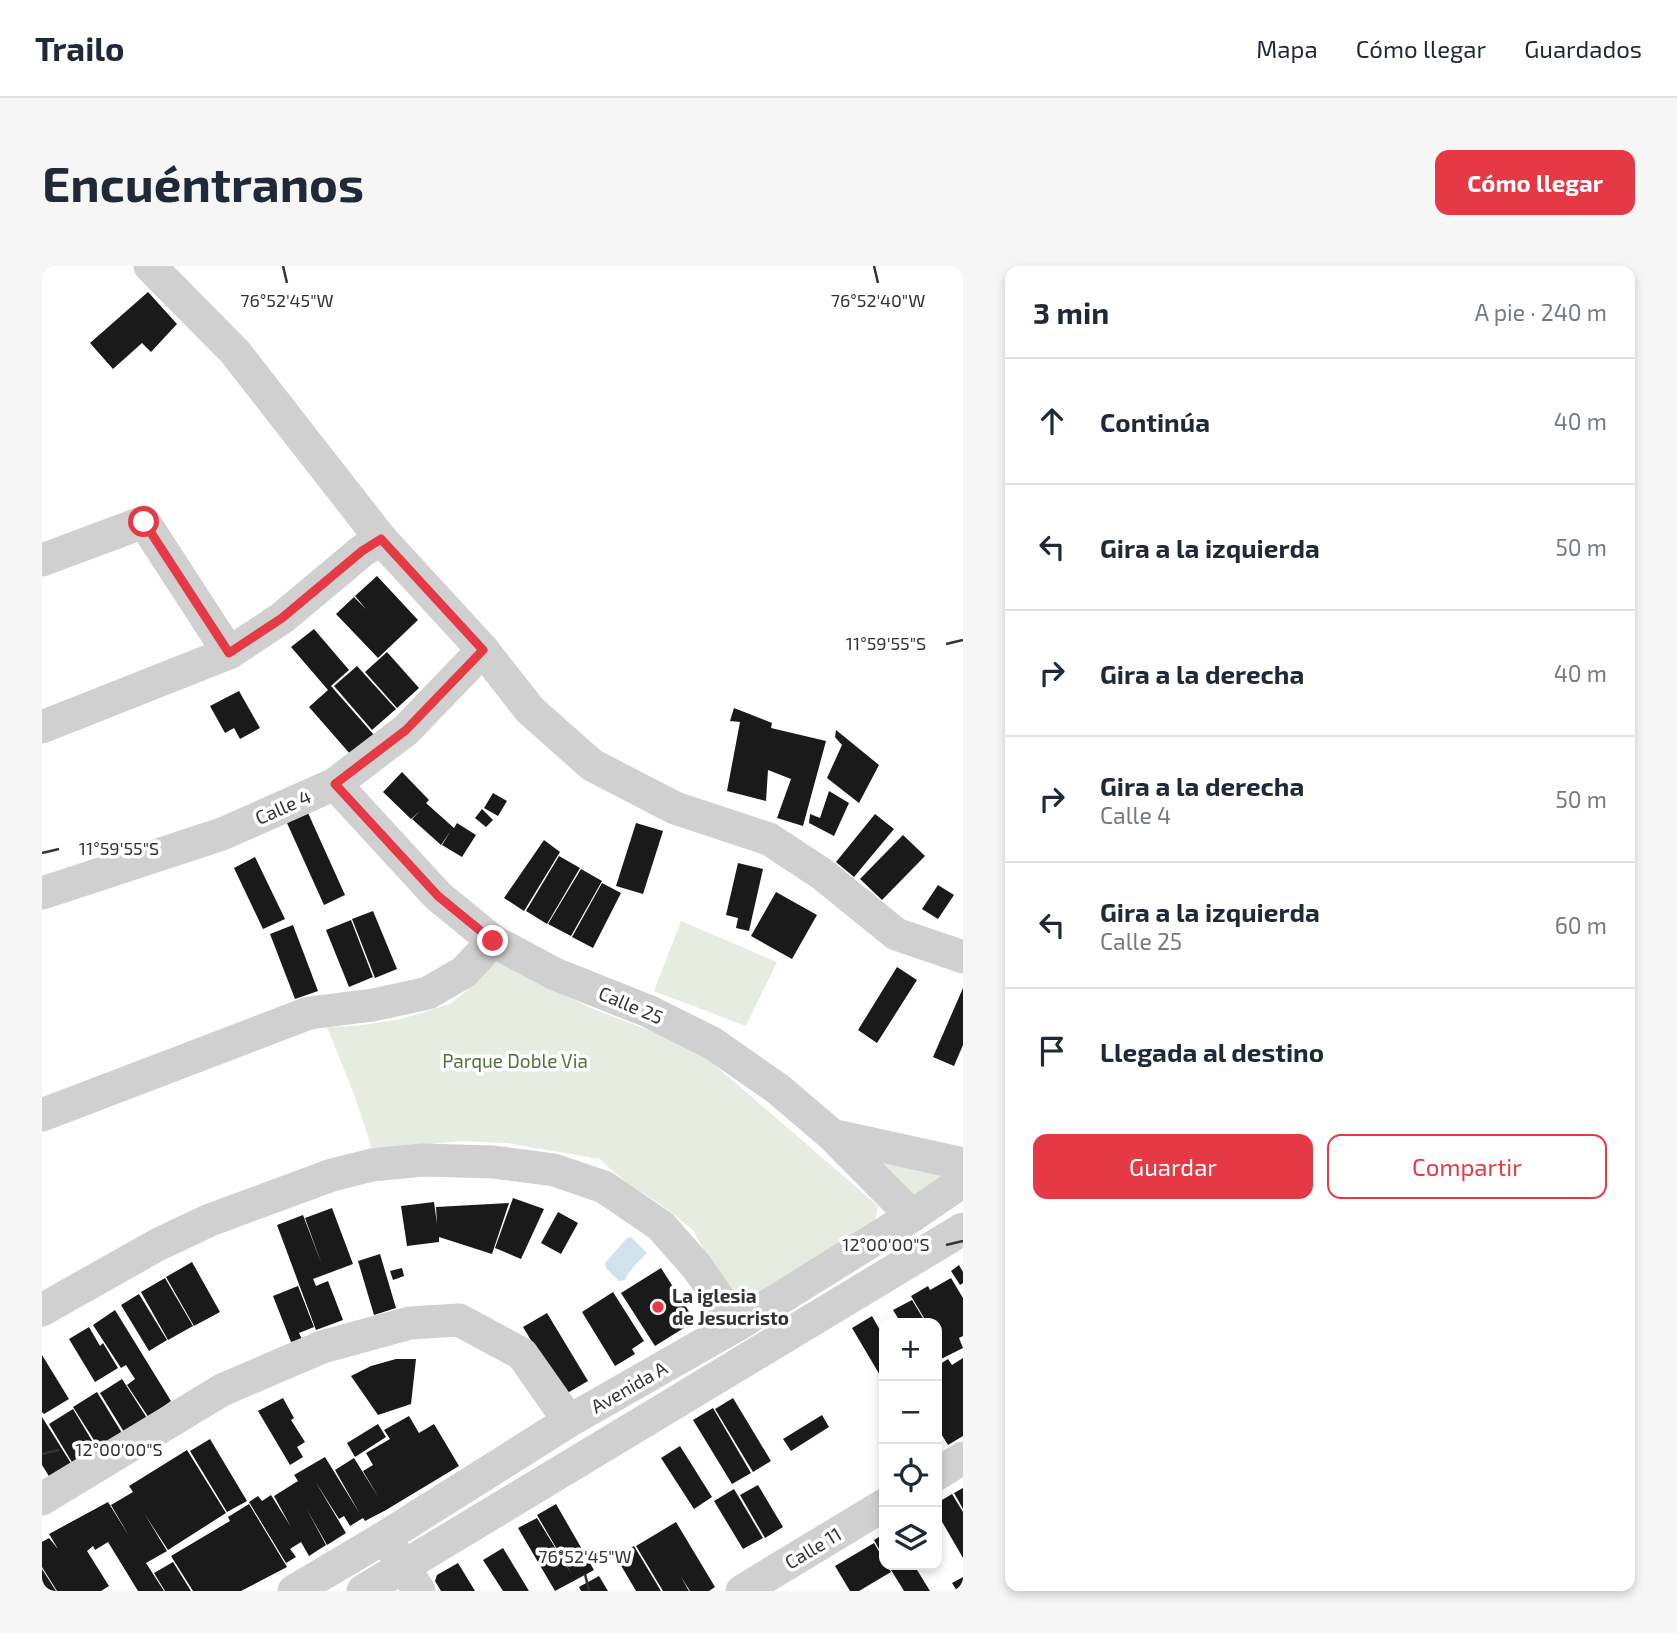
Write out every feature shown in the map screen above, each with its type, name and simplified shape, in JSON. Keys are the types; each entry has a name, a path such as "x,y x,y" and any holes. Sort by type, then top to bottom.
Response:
{"street":[{"path":"150,266 235,352 381,539 483,650 530,710 592,765 675,808 769,839 822,874 896,934 963,957"},
{"path":"42,560 144,522 229,653"},
{"path":"42,727 229,653 282,618 362,551 381,539"},
{"name":"Calle 4","path":"42,893 222,834 335,784 406,730 483,650"},
{"name":"Calle 25","path":"335,784 438,896 493,941 555,974 648,1011 712,1043 778,1089 832,1135 963,1164"},
{"path":"42,1115 309,1013 373,1005 428,993 464,972 493,941"},
{"path":"832,1135 912,1216"},
{"path":"42,1310 157,1245 221,1216 332,1175 372,1165 423,1160 479,1161 554,1170 604,1187 661,1226 697,1267 737,1325"},
{"name":"Avenida A","path":"294,1591 569,1421 737,1325 912,1216 963,1181"},
{"name":"Avenida A","path":"363,1591 412,1578 963,1230"},
{"path":"42,1499 222,1390 322,1348 410,1323 459,1320 522,1354 569,1421"},
{"path":"942,1471 963,1458"},
{"name":"Calle 11","path":"742,1591 881,1507"},
{"path":"385,1537 412,1578"}],"green space":[{"path":"681,921 777,962 746,1026 654,991"},
{"name":"Parque Doble Via","path":"498,958 588,1007 695,1048 878,1206 875,1220 741,1304 724,1288 693,1230 663,1206 627,1183 599,1159 506,1143 462,1141 372,1149 354,1094 327,1027 356,1026 401,1019 450,1004 477,982"},
{"path":"857,1150 942,1176 909,1205"}],"water":[{"path":"631,1237 647,1253 631,1269 625,1280 619,1281 606,1268 605,1263 627,1238"}],"building":[{"path":"148,292 177,324 151,352 142,343 113,369 90,343"},
{"path":"377,576 418,620 378,658 336,614 354,597 366,609 355,596"},
{"path":"314,629 349,670 331,686 374,735 351,755 309,707 328,690 291,647"},
{"path":"387,652 419,688 397,708 365,672"},
{"path":"357,666 396,709 372,730 334,686"},
{"path":"239,691 260,728 240,739 234,728 225,733 210,706"},
{"path":"734,708 772,723 771,728 826,741 803,826 777,818 791,779 768,770 766,801 727,791 740,722 730,721"},
{"path":"836,730 879,765 859,803 827,778 842,745 835,737"},
{"path":"402,772 429,800 426,803 454,828 457,823 476,835 462,857 442,845 450,832 441,845 412,819 420,811 411,819 383,792"},
{"path":"829,791 849,803 834,836 809,823 810,814 820,818"},
{"path":"493,793 507,801 498,816 484,808"},
{"path":"482,809 493,820 486,827 475,818"},
{"path":"308,813 345,895 324,905 287,823"},
{"path":"875,814 894,829 854,877 836,862"},
{"path":"636,823 663,831 643,894 616,886"},
{"path":"903,835 925,856 882,900 860,879"},
{"path":"544,840 560,852 524,911 504,898"},
{"path":"559,856 580,868 547,924 526,911"},
{"path":"255,857 285,919 263,929 234,868"},
{"path":"738,863 763,869 749,931 736,928 738,918 726,915"},
{"path":"581,869 602,881 571,936 548,924"},
{"path":"602,883 621,893 593,948 572,937"},
{"path":"938,885 954,895 938,919 922,909"},
{"path":"776,892 817,915 792,959 751,936"},
{"path":"373,911 397,969 375,978 352,919"},
{"path":"351,920 373,977 349,987 326,930"},
{"path":"293,925 318,991 295,999 270,934"},
{"path":"897,967 917,980 877,1043 858,1030"},
{"path":"963,988 963,1045 954,1066 933,1057"},
{"path":"513,1198 544,1209 521,1259 495,1248"},
{"path":"434,1202 437,1224 436,1207 509,1203 492,1254 439,1237 439,1242 407,1246 401,1206"},
{"path":"332,1208 353,1264 313,1279 316,1286 328,1281 343,1320 316,1330 277,1225 303,1215 322,1265 305,1218"},
{"path":"558,1212 578,1223 561,1254 541,1243"},
{"path":"380,1254 396,1308 374,1315 358,1261"},
{"path":"192,1262 220,1312 194,1326 166,1277"},
{"path":"959,1265 963,1272 963,1283 960,1285 951,1271"},
{"path":"402,1268 404,1276 393,1280 390,1271"},
{"name":"La iglesia de Jesucristo","path":"661,1268 695,1321 655,1346 621,1293"},
{"path":"165,1278 193,1326 168,1340 141,1292"},
{"path":"951,1278 963,1298 963,1336 959,1338 963,1348 942,1358 942,1318 924,1318 911,1296 928,1286 930,1290"},
{"path":"298,1286 314,1327 299,1333 302,1339 291,1342 273,1296"},
{"path":"613,1292 644,1341 632,1349 635,1354 615,1366 582,1312"},
{"path":"139,1294 167,1340 149,1351 121,1305"},
{"path":"912,1300 923,1318 898,1318 893,1310"},
{"path":"115,1310 171,1401 160,1409 155,1427 127,1385 135,1379 126,1365 121,1368 93,1325"},
{"path":"547,1313 588,1381 564,1395 523,1327"},
{"path":"872,1316 879,1328 879,1374 852,1328"},
{"path":"89,1327 100,1346 103,1343 118,1368 95,1382 69,1339"},
{"path":"42,1355 69,1399 44,1414 42,1412"},
{"path":"963,1358 963,1436 948,1445 942,1435 942,1363 948,1359 952,1365"},
{"path":"396,1359 416,1359 411,1404 378,1415 351,1376 371,1366"},
{"path":"122,1379 147,1418 124,1432 100,1393"},
{"path":"97,1392 122,1433 99,1448 73,1407"},
{"path":"283,1398 294,1418 291,1420 305,1442 297,1447 303,1457 290,1465 258,1411"},
{"path":"733,1398 771,1461 753,1472 715,1409"},
{"path":"713,1408 751,1473 732,1484 693,1420"},
{"path":"73,1409 97,1449 73,1464 49,1424"},
{"path":"822,1415 829,1427 791,1451 783,1439"},
{"path":"409,1416 419,1433 434,1424 459,1466 386,1510 350,1526 344,1516 339,1519 315,1481 346,1533 327,1545 306,1508 326,1545 309,1556 301,1542 290,1549 296,1557 286,1563 249,1502 258,1496 262,1501 271,1495 291,1527 274,1496 298,1481 294,1475 325,1457 360,1514 335,1470 354,1458 379,1498 363,1471 373,1465 366,1453 390,1439 384,1430"},
{"path":"42,1417 74,1468 52,1481 42,1465"},
{"path":"378,1424 386,1437 355,1457 347,1443"},
{"path":"210,1439 247,1501 227,1512 190,1451"},
{"path":"680,1446 712,1497 694,1509 661,1458"},
{"path":"187,1450 226,1513 168,1550 144,1513 167,1551 146,1563 164,1591 138,1591 108,1542 95,1550 93,1546 87,1551 109,1586 101,1591 57,1591 42,1567 42,1542 49,1538 58,1549 49,1534 108,1502 129,1536 111,1505 133,1492 129,1486"},
{"path":"758,1485 783,1527 765,1538 740,1495"},
{"path":"963,1488 963,1509 954,1493"},
{"path":"734,1489 763,1538 743,1549 714,1501"},
{"path":"952,1494 963,1512 963,1558 942,1522 942,1500"},
{"path":"249,1504 287,1567 241,1591 193,1591 171,1556 230,1521 228,1517"},
{"path":"556,1504 594,1570 555,1591 518,1528 537,1518 572,1575 537,1515"},
{"path":"676,1522 715,1587 709,1591 690,1591 681,1577 689,1591 663,1591 636,1546"},
{"path":"874,1543 879,1552 879,1570 891,1572 859,1591 850,1591 835,1566"},
{"path":"634,1546 661,1591 636,1591 616,1557"},
{"path":"503,1548 529,1591 503,1591 483,1560"},
{"path":"173,1562 191,1591 165,1591 154,1573"},
{"path":"458,1563 475,1591 441,1591 435,1581 437,1575"},
{"path":"42,1569 56,1591 42,1591"},
{"path":"891,1570 917,1570 930,1591 904,1591"},
{"path":"599,1576 608,1591 581,1591 579,1587"},
{"path":"963,1577 963,1591 957,1591 952,1583"}],"place":[{"name":"La iglesia de Jesucristo","path":"658,1307"}],"route":[{"path":"144,522 229,653 282,618 362,551 381,539 483,650 406,730 335,784 438,896 493,941"}]}
